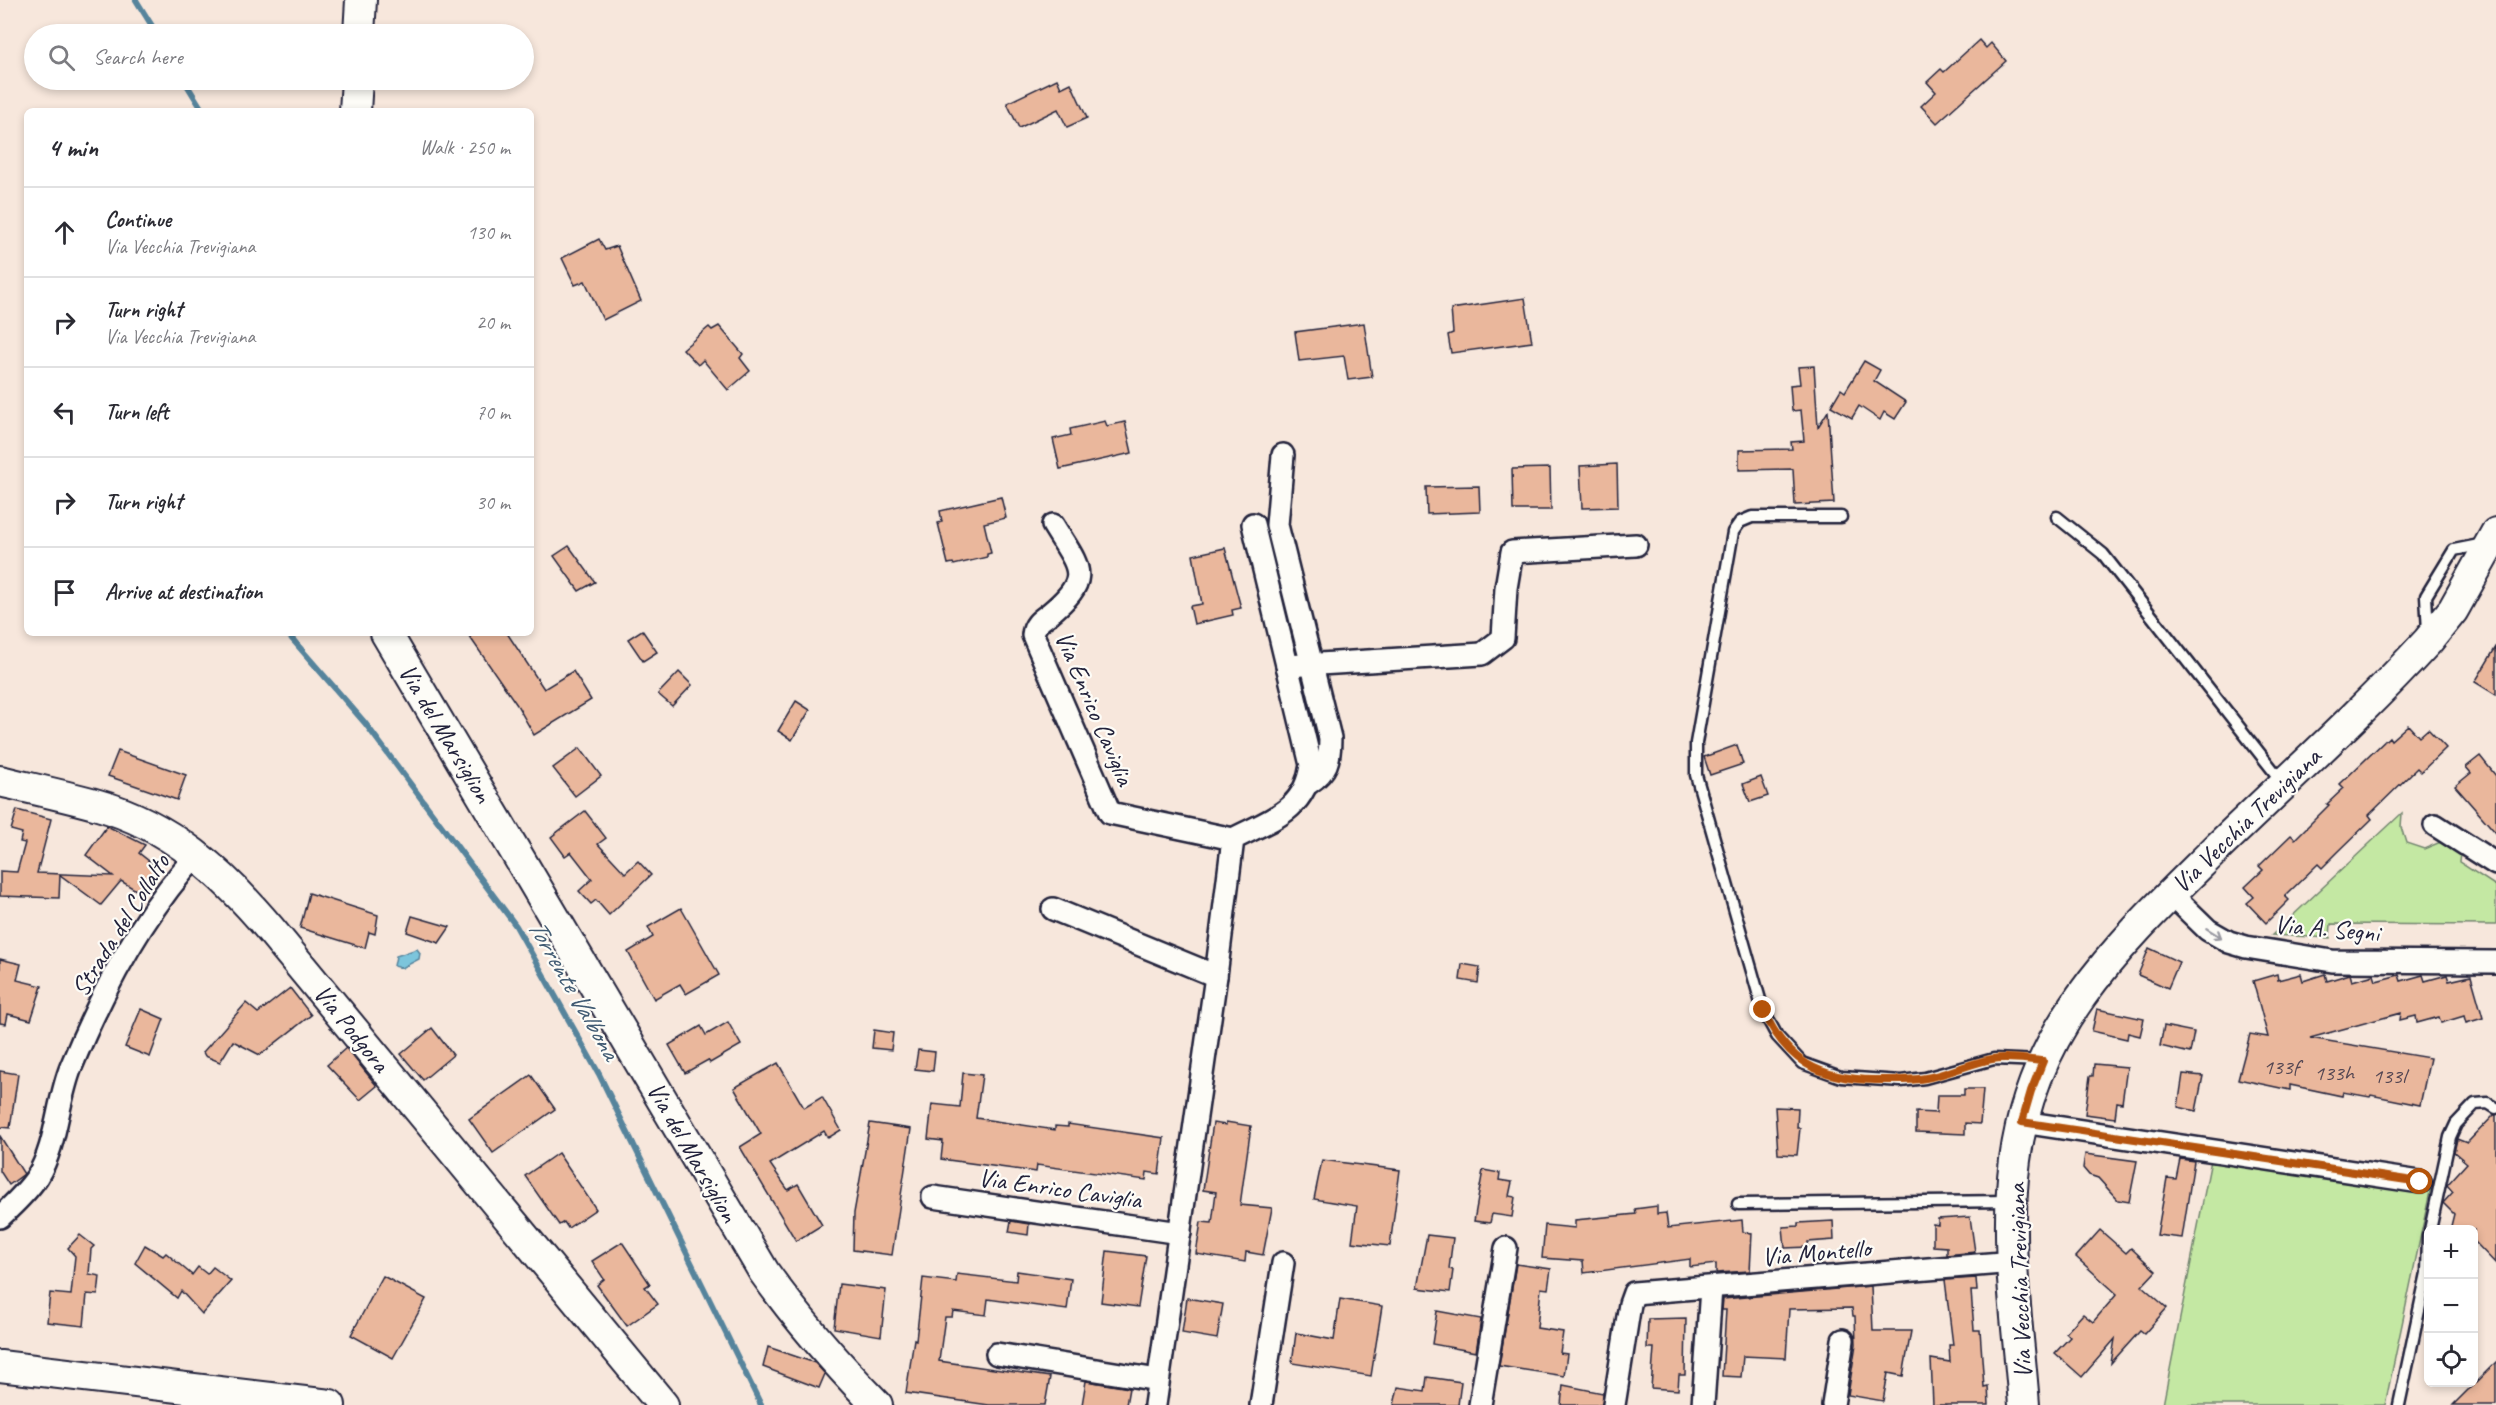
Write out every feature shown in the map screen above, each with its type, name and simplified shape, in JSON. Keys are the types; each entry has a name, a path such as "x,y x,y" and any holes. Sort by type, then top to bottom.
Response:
{"street":[{"path":"360,24 361,0"},
{"path":"355,108 356,90"},
{"path":"1155,1405 1216,976 1233,839 1291,809 1309,783 1324,772 1330,755 1330,738 1277,525 1283,455"},
{"path":"1253,524 1311,765 1309,783"},
{"name":"Via Enrico Caviglia","path":"1053,525 1078,566 1079,577 1075,590 1038,621 1032,635 1110,813 1233,839"},
{"name":"Via Vecchia Trevigiana","path":"2024,1405 2011,1201 2022,1122 2043,1061 2072,1008 2105,962 2428,641 2453,610 2495,540"},
{"path":"1287,666 1482,654 1503,638 1506,588 1512,552 1636,545"},
{"name":"Via del Marsiglion","path":"388,636 764,1272 794,1315 826,1353 877,1405"},
{"name":"Via Podgora","path":"0,781 100,805 127,815 167,834 197,855 241,894 663,1405"},
{"path":"2435,825 2496,864"},
{"name":"Strada del Collalto","path":"0,1217 38,1175 47,1154 70,1070 110,981 160,902 197,855"},
{"name":"Via A. Segni","path":"2171,894 2208,930 2229,942 2332,961 2496,962"},
{"path":"1053,909 1216,976"},
{"path":"2022,1122 2420,1182"},
{"name":"Via Enrico Caviglia","path":"933,1197 1180,1233"},
{"path":"1480,1405 1506,1248"},
{"name":"Via Montello","path":"1614,1405 1630,1304 1634,1293 2014,1262"},
{"path":"1262,1405 1282,1263"},
{"path":"1703,1405 1711,1288"},
{"path":"1833,1405 1843,1340"},
{"path":"997,1354 1158,1380"},
{"path":"0,1366 330,1405"},
{"name":"Via Podgora","path":"634,1371 641,1389 642,1405"}],"lane":[{"path":"1841,517 1752,517 1740,522 1733,532 1696,743 1696,775 1763,1010 1777,1036 1802,1063 1827,1074 1841,1077 1901,1081 1925,1078 1994,1059 2043,1061"},
{"path":"2057,517 2103,554 2283,783"},
{"path":"2431,1225 2446,1148 2456,1124 2475,1104 2488,1103 2496,1108"},
{"path":"1737,1204 2011,1201"},
{"path":"2399,1405 2426,1279"}],"green space":[{"path":"2402,813 2401,827 2406,843 2424,849 2443,841 2461,846 2459,862 2496,886 2496,925 2331,924 2330,938 2272,935"},
{"path":"2211,1160 2431,1187 2385,1405 2163,1405"}],"water":[{"path":"417,949 420,953 419,959 402,968 394,966 396,956"}],"building":[{"path":"1979,40 1986,48 1991,43 2006,61 1937,123 1921,106 1936,92 1927,82 1941,69 1944,72"},
{"path":"1057,79 1061,88 1071,83 1087,118 1067,127 1058,109 1019,128 1007,103"},
{"path":"599,239 605,250 617,246 641,301 603,320 585,281 575,285 562,258"},
{"path":"1525,298 1532,342 1451,353 1448,335 1453,333 1451,309"},
{"path":"1364,323 1372,377 1348,380 1344,356 1299,361 1295,332"},
{"path":"719,326 743,354 740,358 750,371 728,390 703,360 698,365 683,349 709,327 712,330"},
{"path":"1864,361 1880,370 1874,381 1906,402 1895,419 1884,412 1880,420 1859,406 1852,418 1831,406 1841,389 1845,392"},
{"path":"1814,366 1818,427 1828,411 1834,503 1795,505 1793,469 1739,470 1739,450 1792,449 1791,442 1804,441 1801,410 1792,411 1790,385 1800,384 1798,367"},
{"path":"1105,421 1107,426 1125,422 1132,453 1060,469 1053,439 1071,435 1070,429"},
{"path":"1617,464 1618,507 1582,508 1580,466"},
{"path":"1550,468 1551,510 1513,510 1512,469"},
{"path":"1479,486 1480,512 1427,514 1426,487"},
{"path":"1001,497 1006,518 984,523 991,553 987,554 987,557 954,565 953,563 948,564 938,523 942,522 940,511"},
{"path":"569,546 595,582 579,591 554,556"},
{"path":"1225,548 1241,608 1232,610 1233,615 1194,624 1190,606 1202,604 1193,555"},
{"path":"642,630 657,652 643,661 628,639"},
{"path":"469,636 509,636 544,689 573,671 591,700 534,735 517,705"},
{"path":"2496,647 2496,695 2475,682"},
{"path":"679,672 692,685 672,706 658,694"},
{"path":"796,701 810,710 792,740 778,731"},
{"path":"2408,725 2419,737 2428,729 2446,748 2421,772 2417,768 2369,815 2372,819 2322,868 2318,864 2285,896 2289,900 2266,923 2247,903 2254,897 2245,887 2263,870 2259,866 2291,835 2295,839 2344,788 2340,784 2389,737 2391,740"},
{"path":"1737,745 1743,764 1710,775 1704,757"},
{"path":"580,748 601,776 575,796 553,768"},
{"path":"118,751 186,775 177,800 108,776"},
{"path":"2480,756 2496,776 2496,833 2455,786 2471,773 2466,767"},
{"path":"1761,777 1768,796 1750,802 1743,784"},
{"path":"17,810 51,819 37,873 113,876 86,855 107,826 145,845 139,853 159,869 141,893 121,881 101,905 60,875 59,898 0,896 0,871 17,872 25,843 20,842 22,833 11,830"},
{"path":"585,811 606,838 598,844 625,873 638,861 651,875 609,915 596,900 591,904 579,891 592,879 571,852 565,856 551,837"},
{"path":"309,893 378,915 375,934 369,932 365,948 300,928"},
{"path":"681,908 719,975 686,994 680,984 654,999 628,952 653,937 648,927"},
{"path":"412,916 450,927 439,943 407,932"},
{"path":"2149,948 2179,962 2168,988 2138,975"},
{"path":"0,959 21,964 17,980 42,986 31,1020 8,1014 6,1024 0,1023"},
{"path":"1462,964 1480,967 1478,983 1460,980"},
{"path":"2277,974 2278,980 2301,974 2303,981 2325,974 2327,981 2350,974 2352,981 2374,975 2376,981 2399,975 2401,981 2423,975 2425,981 2447,975 2449,981 2471,976 2483,1018 2466,1023 2464,1016 2441,1023 2439,1017 2417,1023 2416,1016 2400,1020 2401,1013 2310,1038 2430,1058 2420,1105 2371,1095 2370,1097 2343,1092 2342,1096 2290,1085 2290,1090 2238,1079 2250,1034 2268,1037 2253,981"},
{"path":"290,988 311,1015 260,1055 233,1041 220,1062 205,1056 203,1052 246,1003 258,1013"},
{"path":"141,1009 164,1019 150,1057 125,1047"},
{"path":"2097,1009 2144,1019 2140,1036 2128,1033 2127,1039 2092,1031"},
{"path":"728,1022 741,1045 710,1063 708,1060 685,1073 669,1045 701,1026 706,1035"},
{"path":"2164,1026 2194,1032 2190,1053 2160,1046"},
{"path":"432,1028 453,1055 423,1080 401,1054"},
{"path":"874,1030 893,1033 891,1050 872,1048"},
{"path":"346,1048 377,1086 360,1100 327,1065"},
{"path":"918,1050 935,1052 933,1071 915,1069"},
{"path":"778,1063 804,1108 822,1097 841,1130 828,1138 824,1131 770,1164 788,1190 798,1184 822,1225 796,1241 740,1147 761,1134 734,1088"},
{"path":"2094,1064 2127,1067 2122,1103 2117,1102 2115,1118 2085,1114 2090,1076 2093,1076"},
{"path":"0,1071 18,1074 10,1128 0,1127"},
{"path":"963,1073 982,1075 976,1118 1055,1130 1055,1126 1068,1127 1068,1124 1164,1138 1159,1174 1147,1172 1146,1180 1037,1165 1036,1172 941,1159 943,1141 928,1139 932,1104 960,1107"},
{"path":"2183,1074 2203,1076 2196,1111 2178,1107"},
{"path":"531,1075 555,1109 493,1153 469,1119"},
{"path":"1964,1089 1983,1089 1980,1124 1965,1123 1965,1134 1916,1132 1916,1112 1936,1113 1937,1095 1964,1095"},
{"path":"1775,1107 1798,1108 1797,1128 1800,1128 1797,1155 1778,1154"},
{"path":"2496,1115 2496,1264 2478,1245 2478,1225 2451,1225 2454,1214 2443,1203 2453,1192 2447,1185 2467,1163 2454,1152 2457,1139 2467,1143"},
{"path":"1226,1122 1251,1126 1240,1205 1272,1208 1263,1255 1246,1252 1245,1262 1196,1254 1201,1222 1212,1223 1216,1192 1203,1190 1213,1123 1226,1125"},
{"path":"870,1123 911,1129 892,1255 853,1250 854,1213"},
{"path":"0,1136 24,1174 9,1185 0,1171"},
{"path":"558,1153 596,1209 568,1228 564,1222 559,1225 525,1176"},
{"path":"2085,1154 2137,1161 2129,1202 2118,1200 2098,1178 2089,1175 2083,1168"},
{"path":"2180,1159 2194,1161 2182,1238 2157,1235 2167,1178 2176,1179"},
{"path":"1322,1160 1400,1170 1390,1246 1352,1242 1357,1206 1314,1199"},
{"path":"1483,1170 1500,1173 1499,1180 1512,1182 1509,1196 1515,1197 1512,1217 1492,1214 1490,1223 1474,1221"},
{"path":"1657,1206 1657,1214 1666,1213 1668,1228 1742,1220 1743,1232 1752,1233 1750,1271 1716,1273 1716,1264 1690,1267 1690,1259 1584,1273 1583,1261 1542,1258 1545,1225 1575,1228 1575,1220 1636,1214 1635,1209"},
{"path":"1970,1217 1975,1252 1947,1255 1947,1247 1933,1246 1933,1224 1938,1225 1938,1219"},
{"path":"1011,1221 1029,1224 1028,1235 1009,1232"},
{"path":"1833,1221 1834,1240 1808,1242 1808,1247 1785,1248 1783,1227 1798,1226 1798,1223"},
{"path":"2100,1230 2126,1253 2131,1248 2156,1271 2142,1286 2167,1308 2144,1334 2140,1331 2111,1363 2115,1339 2082,1377 2055,1353 2070,1337 2066,1333 2083,1314 2093,1322 2117,1294 2076,1257"},
{"path":"80,1235 94,1246 91,1249 89,1274 100,1276 98,1295 87,1294 84,1326 47,1322 50,1293 71,1295 75,1256 68,1248"},
{"path":"1427,1235 1453,1238 1449,1269 1453,1270 1450,1292 1417,1288"},
{"path":"622,1242 650,1284 645,1287 658,1304 627,1326 597,1285 604,1279 592,1261"},
{"path":"145,1245 163,1256 166,1253 192,1275 198,1267 207,1274 213,1267 231,1281 202,1314 181,1291 177,1298 135,1263"},
{"path":"1107,1251 1146,1256 1138,1307 1101,1302"},
{"path":"1516,1264 1551,1269 1548,1289 1541,1288 1537,1328 1563,1332 1560,1353 1567,1354 1564,1376 1499,1366"},
{"path":"1017,1271 1071,1279 1067,1310 988,1299 986,1315 953,1311 952,1317 945,1317 939,1361 1050,1377 1045,1405 989,1405 906,1393 914,1339 916,1340 923,1278 956,1282 957,1274 1016,1281"},
{"path":"383,1276 426,1299 393,1358 351,1335"},
{"path":"1976,1278 1977,1291 1971,1291 1974,1330 1980,1330 1984,1387 1988,1386 1989,1405 1933,1405 1931,1359 1950,1362 1949,1345 1953,1345 1945,1280"},
{"path":"839,1284 886,1290 881,1336 834,1328"},
{"path":"1871,1286 1873,1331 1911,1331 1903,1376 1888,1373 1883,1401 1848,1395 1856,1344 1855,1316 1853,1316 1852,1308 1789,1309 1786,1358 1743,1356 1741,1377 1722,1376 1726,1310 1722,1310 1723,1299"},
{"path":"1187,1298 1223,1304 1217,1339 1182,1333"},
{"path":"1340,1299 1382,1306 1371,1376 1292,1363 1296,1333 1334,1340"},
{"path":"1437,1311 1481,1319 1476,1352 1432,1344"},
{"path":"1686,1318 1685,1375 1679,1375 1678,1390 1651,1388 1654,1348 1647,1348 1648,1319"},
{"path":"768,1347 815,1363 825,1374 819,1388 763,1367"},
{"path":"2496,1362 2496,1405 2453,1405 2471,1387 2478,1387 2478,1380"},
{"path":"1427,1377 1461,1382 1458,1405 1394,1405 1398,1387 1425,1391"},
{"path":"1086,1381 1129,1388 1126,1405 1082,1405"},
{"path":"1563,1385 1603,1393 1602,1405 1561,1405"}],"waterway":[{"name":"Torrente Valbona","path":"136,0 151,24"},
{"name":"Torrente Valbona","path":"190,90 201,108"},
{"name":"Torrente Valbona","path":"290,636 365,723 516,926 599,1074 761,1405"}],"route":[{"path":"1763,1010 1777,1036 1790,1052 1802,1063 1827,1074 1865,1080 1901,1081 1925,1078 1994,1059 2043,1061 2022,1122 2420,1182"}]}
